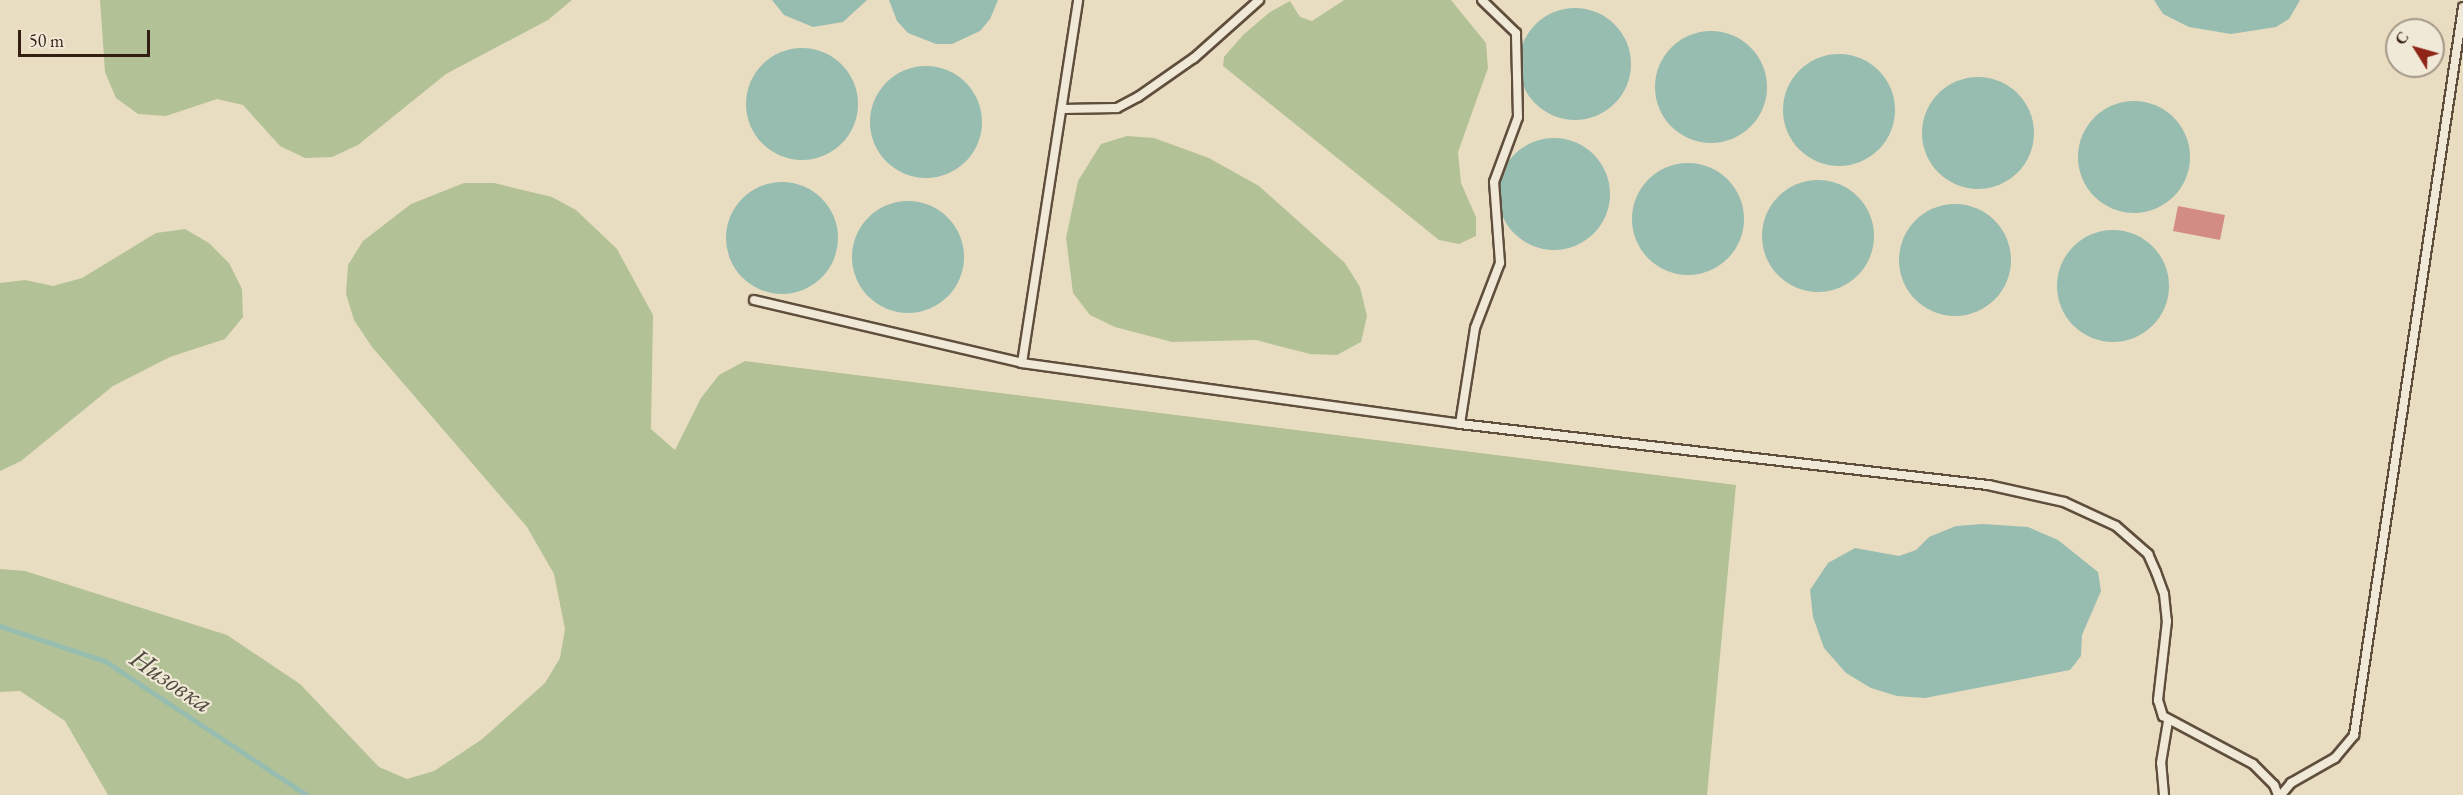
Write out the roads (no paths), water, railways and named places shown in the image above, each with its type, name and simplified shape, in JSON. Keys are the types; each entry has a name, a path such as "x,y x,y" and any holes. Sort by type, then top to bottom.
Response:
{"lane":[{"path":"1022,363 1078,0"},
{"path":"1062,110 1117,108 1138,97 1194,58 1259,0"},
{"path":"1460,424 1475,328 1500,263 1494,182 1518,117 1516,33 1482,0"},
{"path":"2168,721 2253,764 2274,785 2279,795 2291,783 2335,758 2354,735 2463,7"},
{"path":"754,300 1022,363 1460,424 1988,485 2084,509 2133,540 2148,554 2164,594 2167,621 2158,700 2168,721 2161,763 2164,795"}],"water":[{"path":"772,0 867,0 843,22 813,27 784,15"},
{"path":"889,0 998,0 990,19 980,31 952,44 936,44 908,33 897,21"},
{"path":"2154,0 2300,0 2289,19 2276,27 2231,34 2189,27 2163,14"},
{"path":"1575,8 1596,12 1615,24 1627,43 1631,64 1627,85 1615,104 1596,116 1575,120 1554,116 1535,104 1523,85 1519,64 1523,43 1535,24 1554,12"},
{"path":"1711,31 1732,35 1751,47 1763,66 1767,87 1763,108 1751,127 1732,139 1711,143 1690,139 1671,127 1659,108 1655,87 1659,66 1671,47 1690,35"},
{"path":"802,48 823,52 842,64 854,83 858,104 854,125 842,144 823,156 802,160 781,156 762,144 750,125 746,104 750,83 762,64 781,52"},
{"path":"1839,54 1860,58 1879,70 1891,89 1895,110 1891,131 1879,150 1860,162 1839,166 1818,162 1799,150 1787,131 1783,110 1787,89 1799,70 1818,58"},
{"path":"926,66 947,70 966,82 978,101 982,122 978,143 966,162 947,174 926,178 905,174 886,162 874,143 870,122 874,101 886,82 905,70"},
{"path":"1978,77 1999,81 2018,93 2030,112 2034,133 2030,154 2018,173 1999,185 1978,189 1957,185 1938,173 1926,154 1922,133 1926,112 1938,93 1957,81"},
{"path":"2134,101 2155,105 2174,117 2186,136 2190,157 2186,178 2174,197 2155,209 2134,213 2113,209 2094,197 2082,178 2078,157 2082,136 2094,117 2113,105"},
{"path":"1554,138 1575,142 1594,154 1606,173 1610,194 1606,215 1594,234 1575,246 1554,250 1533,246 1514,234 1502,215 1498,194 1502,173 1514,154 1533,142"},
{"path":"1688,163 1709,167 1728,179 1740,198 1744,219 1740,240 1728,259 1709,271 1688,275 1667,271 1648,259 1636,240 1632,219 1636,198 1648,179 1667,167"},
{"path":"1818,180 1839,184 1858,196 1870,215 1874,236 1870,257 1858,276 1839,288 1818,292 1797,288 1778,276 1766,257 1762,236 1766,215 1778,196 1797,184"},
{"path":"782,182 803,186 822,198 834,217 838,238 834,259 822,278 803,290 782,294 761,290 742,278 730,259 726,238 730,217 742,198 761,186"},
{"path":"908,201 929,205 948,217 960,236 964,257 960,278 948,297 929,309 908,313 887,309 868,297 856,278 852,257 856,236 868,217 887,205"},
{"path":"1955,204 1976,208 1995,220 2007,239 2011,260 2007,281 1995,300 1976,312 1955,316 1934,312 1915,300 1903,281 1899,260 1903,239 1915,220 1934,208"},
{"path":"2113,230 2134,234 2153,246 2165,265 2169,286 2165,307 2153,326 2134,338 2113,342 2092,338 2073,326 2061,307 2057,286 2061,265 2073,246 2092,234"},
{"path":"1983,524 2028,527 2058,540 2098,572 2101,591 2082,635 2081,656 2070,670 1925,698 1897,696 1871,688 1846,673 1824,648 1813,617 1810,590 1828,563 1855,548 1899,556 1916,550 1929,537 1956,526"}],"waterway":[{"name":"Низовка","path":"0,626 105,661 307,795"}]}
